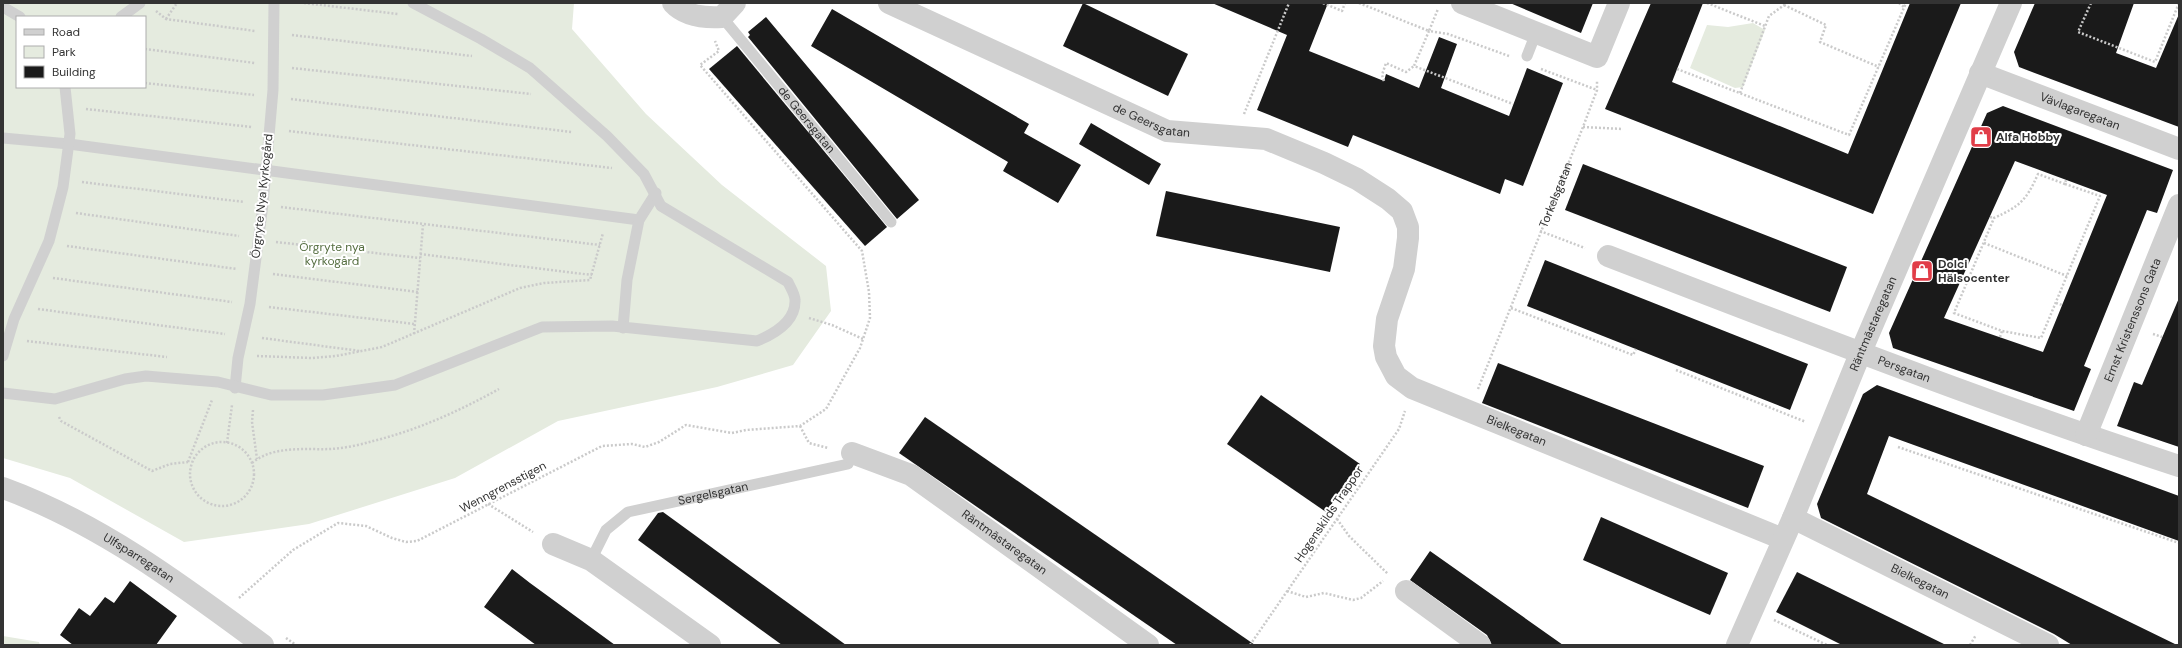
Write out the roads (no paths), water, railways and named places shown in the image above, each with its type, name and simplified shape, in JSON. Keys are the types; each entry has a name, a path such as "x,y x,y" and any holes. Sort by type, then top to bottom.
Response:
{"street":[{"path":"673,3 688,12 721,13"},
{"name":"de Geersgatan","path":"889,3 1167,131 1266,139 1324,163 1357,179 1393,203 1402,211 1408,227"},
{"path":"1462,3 1597,57 1618,3"},
{"name":"Räntmästaregatan","path":"1737,645 1793,518 1860,354 2010,3"},
{"name":"Vävlagaregatan","path":"1980,73 2179,148"},
{"name":"Ernst Kristenssons Gata","path":"2086,435 2179,205"},
{"name":"Bielkegatan","path":"1408,227 1404,269 1388,319 1384,346 1386,357 1396,376 1412,388 1783,539"},
{"name":"Persgatan","path":"1608,256 1860,354 2086,435 2179,466"},
{"name":"Räntmästaregatan","path":"852,453 911,475 1148,645"},
{"name":"Ulfsparregatan","path":"3,488 34,500 82,524 178,583 263,645"},
{"name":"Bielkegatan","path":"1793,518 2048,645"},
{"path":"553,544 590,560 710,645"},
{"path":"1406,591 1480,645"}],"lane":[{"path":"122,16 140,3"},
{"name":"Örgryte Nya Kyrkogård","path":"235,388 239,356 250,304 263,204 272,97 274,3"},
{"path":"3,393 55,399 125,379 146,376 218,382 235,388 270,395 323,395 395,385 542,327 623,328 756,341 774,333 789,320 795,299 788,282 661,206 656,193 642,172 606,136 530,68 481,39 413,3"},
{"path":"3,7 18,16"},
{"name":"de Geersgatan","path":"721,13 891,222"},
{"path":"1527,56 1536,33"},
{"path":"3,356 20,307 48,244 64,180 69,144 65,88"},
{"path":"3,138 69,144 639,220"},
{"path":"623,328 626,280 639,220 656,193"},
{"name":"Sergelsgatan","path":"590,560 606,530 628,512 848,464 852,453"}],"place":[{"name":"Alfa Hobby","path":"1981,137"},
{"name":"Dolci Hälsocenter","path":"1922,271"}],"park label":[{"name":"Örgryte nya kyrkogård","path":"332,254"}]}
